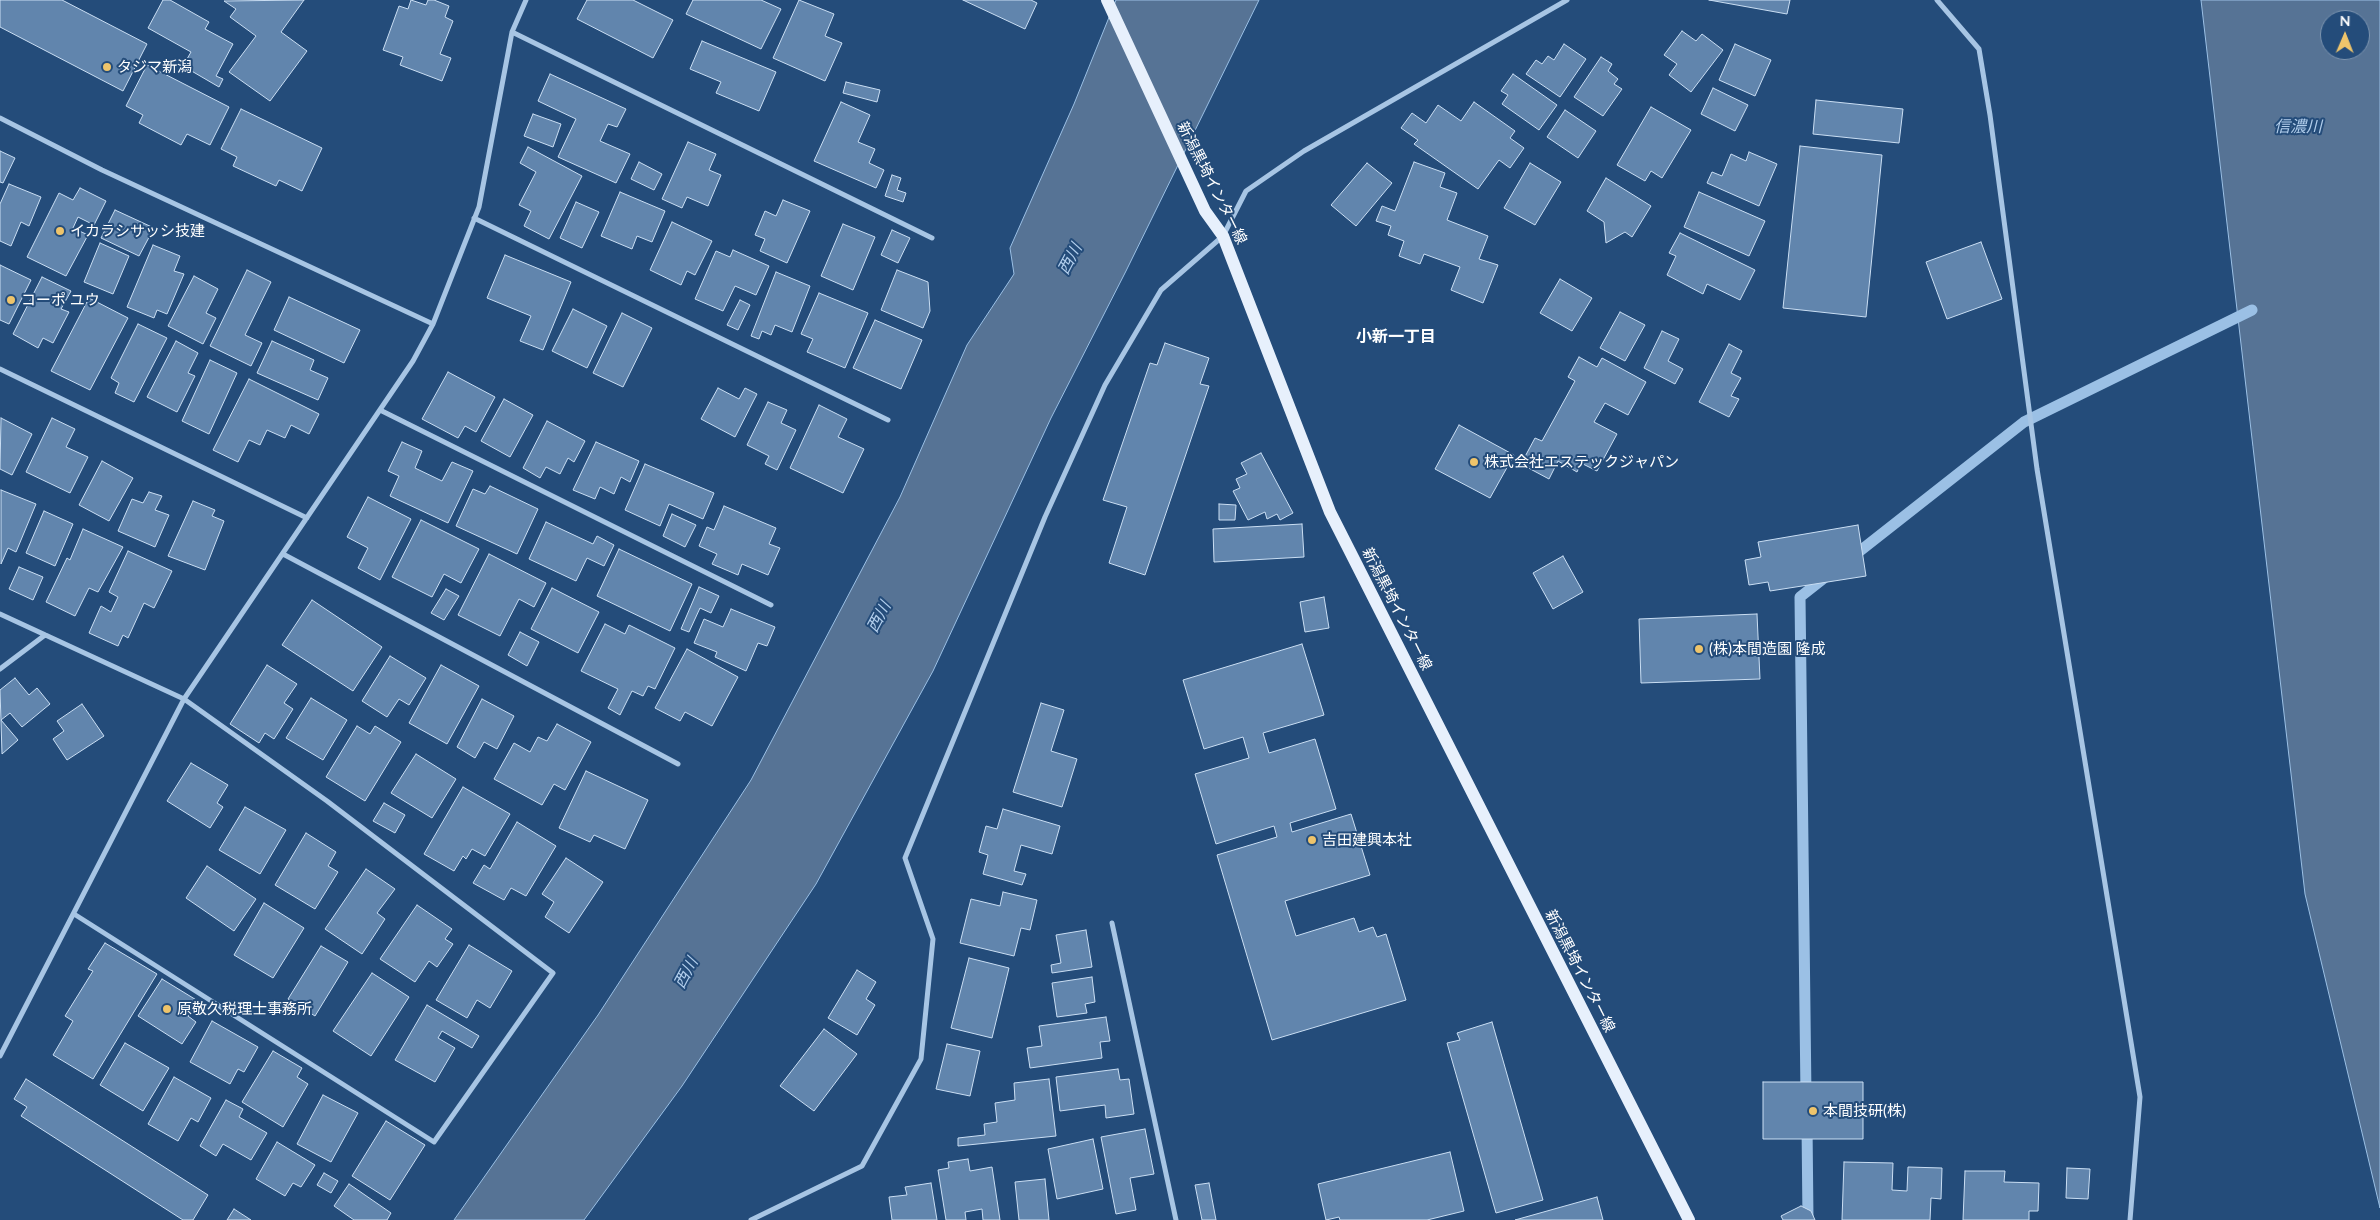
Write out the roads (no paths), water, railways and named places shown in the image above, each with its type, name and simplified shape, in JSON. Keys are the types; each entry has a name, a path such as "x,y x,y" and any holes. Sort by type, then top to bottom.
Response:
{"main road":[{"name":"新潟黒埼インター線","path":"1107,0 1205,211 1223,236 1330,512 1689,1220"}],"street":[{"path":"0,1056 184,699 413,362 433,324 479,207 512,32 526,0"},
{"path":"751,1220 862,1166 921,1059 933,938 905,858 1045,517 1105,385 1161,290 1223,236 1246,191 1297,156 1567,0"},
{"path":"1937,0 1979,49 1990,115 2037,469 2140,1097 2130,1220"},
{"path":"512,32 932,238"},
{"path":"0,118 102,170 433,324"},
{"path":"474,218 888,420"},
{"path":"0,369 307,518"},
{"path":"380,410 771,605"},
{"path":"282,554 678,764"},
{"path":"0,614 184,699 326,801 553,972 434,1142 74,914"},
{"path":"0,669 45,635"},
{"path":"1112,923 1176,1220"}],"water":[{"name":"西川","path":"1116,0 1259,0 1126,271 1051,418 933,671 816,884 682,1086 584,1220 454,1220 598,1015 751,780 900,497 967,345 1014,274 1010,248 1074,104"},
{"name":"信濃川","path":"2201,0 2380,0 2380,1208 2305,894"}],"waterway":[{"path":"1851,558 2024,422 2252,310"},
{"path":"1806,1096 1800,597 1828,575"},
{"path":"1807,1124 1808,1220"}],"place":[{"name":"タジマ新潟","path":"107,67"},
{"name":"イカラシサッシ技建","path":"60,231"},
{"name":"コーポ ユウ","path":"11,300"},
{"name":"株式会社エステックジャパン","path":"1474,462"},
{"name":"(株)本間造園 隆成","path":"1699,649"},
{"name":"吉田建興本社","path":"1312,840"},
{"name":"原敬久税理士事務所","path":"167,1009"},
{"name":"本間技研(株)","path":"1813,1111"}],"district":[{"name":"小新一丁目","path":"1396,337"}]}
